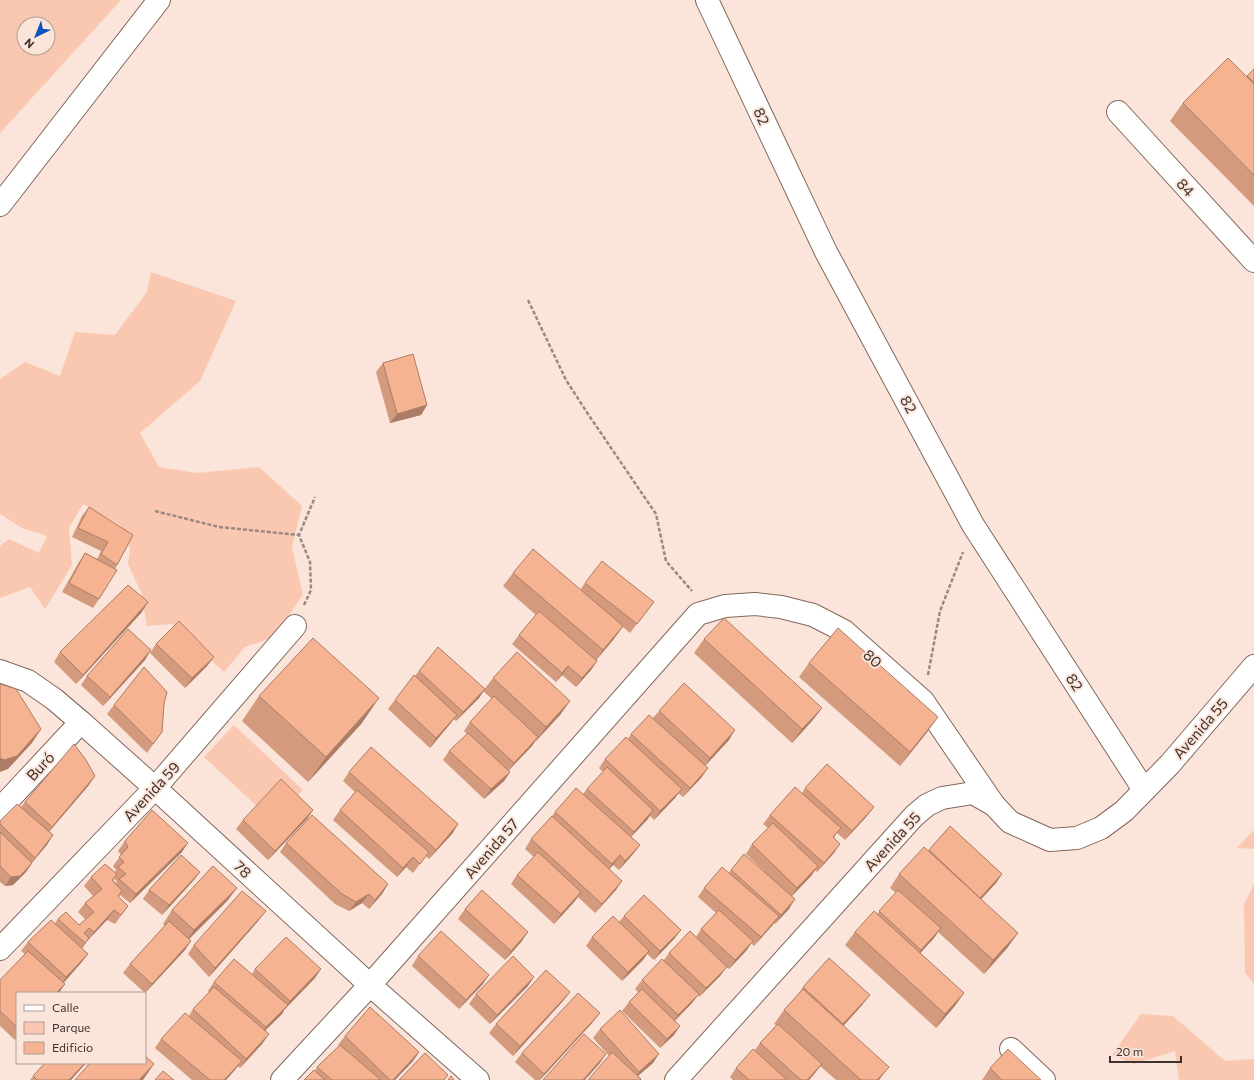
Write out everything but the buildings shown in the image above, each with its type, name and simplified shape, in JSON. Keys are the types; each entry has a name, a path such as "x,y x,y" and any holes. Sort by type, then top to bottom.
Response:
{"street":[{"path":"0,205 159,0"},
{"name":"82","path":"708,0 826,252 973,525 1144,790"},
{"name":"84","path":"1118,112 1254,261"},
{"name":"80","path":"698,614 726,606 755,604 781,607 813,615 844,631 923,702 994,805"},
{"name":"Avenida 57","path":"282,1080 370,985 698,614"},
{"name":"Avenida 59","path":"0,949 155,788 294,626"},
{"name":"78","path":"0,671 28,681 54,699 81,722 370,985 478,1080"},
{"name":"Avenida 55","path":"676,1080 914,816 927,805 942,798 973,793 994,805 1010,822 1050,840 1077,838 1101,828 1124,811 1170,764 1252,673"},
{"name":"Buró","path":"0,809 81,722"},
{"path":"1011,1049 1044,1080"}],"path":[{"path":"528,300 566,380 656,514 666,561 690,590 726,606"},
{"path":"294,626 311,590 310,562 299,535 315,497"},
{"path":"155,511 220,526 299,535"},
{"path":"923,702 940,611 973,525"}],"green space":[{"path":"0,0 121,0 0,133"},
{"path":"151,272 236,301 200,381 140,433 159,467 197,473 259,467 302,506 292,547 303,595 274,637 245,647 224,672 172,624 147,626 141,592 128,564 130,549 120,525 83,504 69,528 72,565 45,609 30,587 0,598 0,546 9,539 39,553 47,536 22,528 0,514 0,379 25,362 60,376 75,332 115,335 147,292"},
{"path":"234,725 303,790 273,821 204,757"},
{"path":"1254,830 1254,849 1237,848"},
{"path":"1254,883 1254,984 1245,972 1244,905"},
{"path":"1141,1014 1173,1016 1225,1061 1254,1059 1254,1080 1179,1080 1175,1051 1134,1064 1112,1055"}]}
